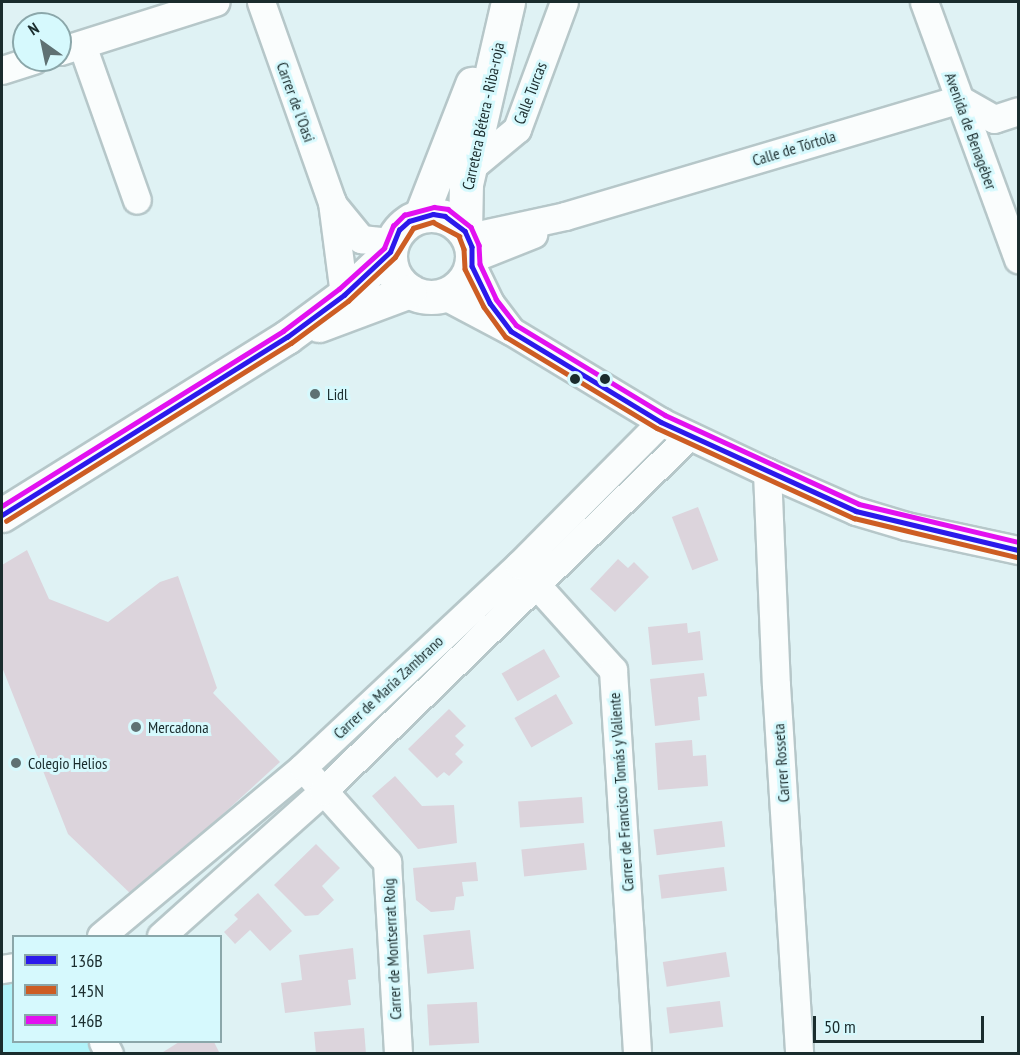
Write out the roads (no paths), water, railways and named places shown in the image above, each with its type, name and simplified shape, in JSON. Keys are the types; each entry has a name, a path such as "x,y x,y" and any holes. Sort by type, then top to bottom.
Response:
{"main road":[{"name":"Carretera Bétera - Riba-roja","path":"470,248 466,184 506,2"},
{"name":"Carretera Bétera - Riba-roja","path":"421,215 506,2"},
{"path":"2,515 287,338 344,295 391,247 399,230 421,215 445,216 470,248 461,285 443,295 426,297 410,291 394,274 391,247"},
{"path":"287,338 410,291"}],"street":[{"path":"72,48 215,2"},
{"name":"Carrer de l'Oasi","path":"261,2 332,202 344,222 361,239 391,247"},
{"name":"Calle Turcas","path":"470,168 517,129 564,2"},
{"name":"Avenida de Benagéber","path":"924,2 1018,259"},
{"path":"72,50 136,200"},
{"path":"959,99 994,119 1018,111"},
{"name":"Calle de Tórtola","path":"470,248 513,245 565,216 959,99"},
{"name":"Carrer de l'Oasi","path":"332,202 344,295"},
{"path":"470,248 490,303 511,331"},
{"path":"443,295 511,331 661,422 767,472 856,511 906,526 1018,550"},
{"name":"Carrer de María Zambrano","path":"162,935 323,790 527,575 661,422"},
{"name":"Carrer de María Zambrano","path":"102,935 303,767 689,436"},
{"name":"Carrer Rosseta","path":"767,472 776,685 799,1053"},
{"name":"Carrer de Francisco Tomás y Valiente","path":"527,575 613,670 637,1053"},
{"name":"Carrer de Montserrat Roig","path":"303,767 387,862 398,1053"}],"place":[{"name":"Lidl","path":"315,394"},
{"name":"Mercadona","path":"136,727"},
{"name":"Colegio Helios","path":"16,763"}]}
